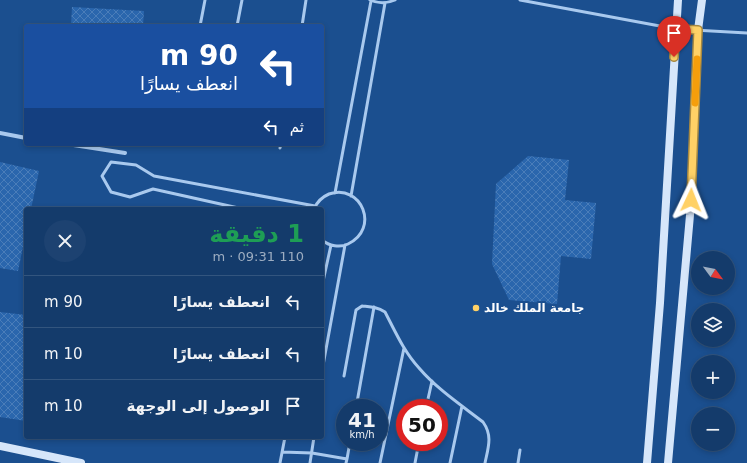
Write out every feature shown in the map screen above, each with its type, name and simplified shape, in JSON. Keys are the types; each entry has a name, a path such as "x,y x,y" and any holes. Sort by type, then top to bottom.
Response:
{"main road":[{"path":"647,463 660,303 678,0"},
{"path":"668,463 690,215 698,30 702,0"},
{"path":"0,446 81,463"}],"street":[{"path":"0,133 24,138"},
{"path":"80,146 125,153"}],"lane":[{"path":"200,24 205,0"},
{"path":"237,24 242,0"},
{"path":"302,24 306,0"},
{"path":"335,193 371,0 385,3 395,0"},
{"path":"520,0 676,29 747,33"},
{"path":"351,196 385,3"},
{"path":"234,207 153,189 130,197 111,192 102,176 111,162 136,165 154,176 315,207 320,200 327,195 335,193 343,193 358,201 363,209 365,218 364,227 360,235 345,245 331,245 324,241"},
{"path":"324,277 331,245"},
{"path":"324,360 345,245"},
{"path":"344,376 356,310 362,306 374,307 384,312 404,348 418,367 432,381 483,422 488,428 489,442 485,463"},
{"path":"358,399 374,307"},
{"path":"380,463 404,348"},
{"path":"428,399 432,381"},
{"path":"450,463 462,406"},
{"path":"280,463 285,439"},
{"path":"310,463 314,439"},
{"path":"518,463 520,450"},
{"path":"282,452 312,453 346,461 348,451"},
{"path":"415,463 417,451"}],"building":[{"path":"72,7 144,11 143,24 71,24"},
{"path":"528,156 569,160 565,200 596,203 591,259 561,256 557,304 509,300 492,264 496,184"},
{"path":"0,162 39,171 31,207 24,207 24,242 18,271 0,268"},
{"path":"0,312 24,315 24,421 0,417"}],"slow traffic":[{"path":"695,103 697,59"}],"place":[{"name":"جامعة الملك خالد","path":"476,308"}],"route":[{"path":"674,57 676,29 698,30 691,200"}]}
